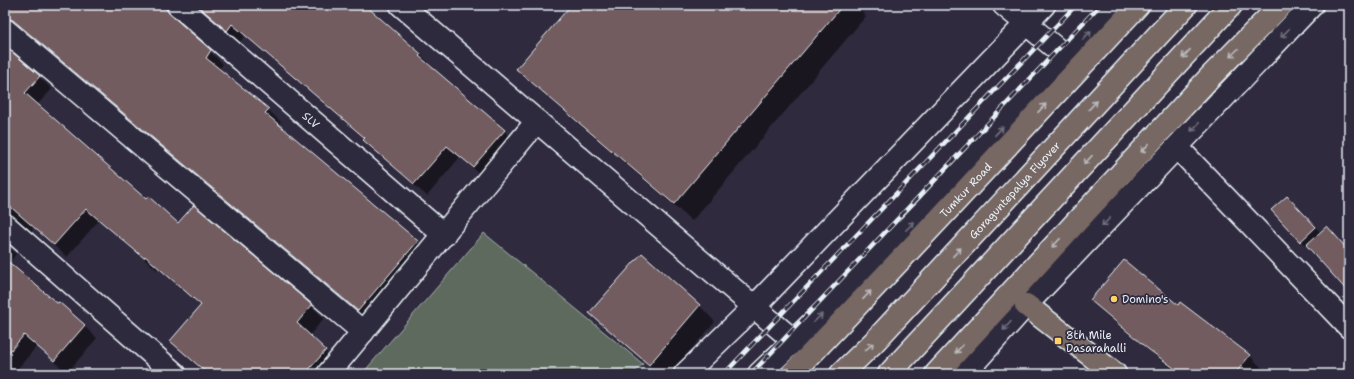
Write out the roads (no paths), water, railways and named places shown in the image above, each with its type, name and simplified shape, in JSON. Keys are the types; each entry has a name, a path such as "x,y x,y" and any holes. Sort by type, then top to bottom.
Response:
{"main road":[{"name":"Tumkur Road","path":"792,374 927,232 1073,62 1138,5"},
{"name":"Goraguntepalya Flyover","path":"841,374 874,342 1186,5"},
{"path":"889,374 1231,5"},
{"path":"936,374 1211,76 1281,5"},
{"path":"1026,305 1115,374"}],"street":[{"name":"SLV","path":"178,5 444,235"},
{"path":"401,5 794,341"},
{"path":"1004,5 1073,62"},
{"path":"685,374 754,307 1044,5"},
{"path":"759,374 794,341 1073,62 1114,5"},
{"path":"964,374 1026,305 1312,5"},
{"path":"5,30 363,332"},
{"path":"328,374 537,122"},
{"path":"1177,147 1349,327"},
{"path":"5,225 175,374"}],"railway":[{"path":"724,374 1076,5"},
{"path":"751,374 1100,5"}],"place":[{"name":"Domino's","path":"1114,299"},
{"name":"8th Mile Dasarahalli","path":"1058,341"}]}
